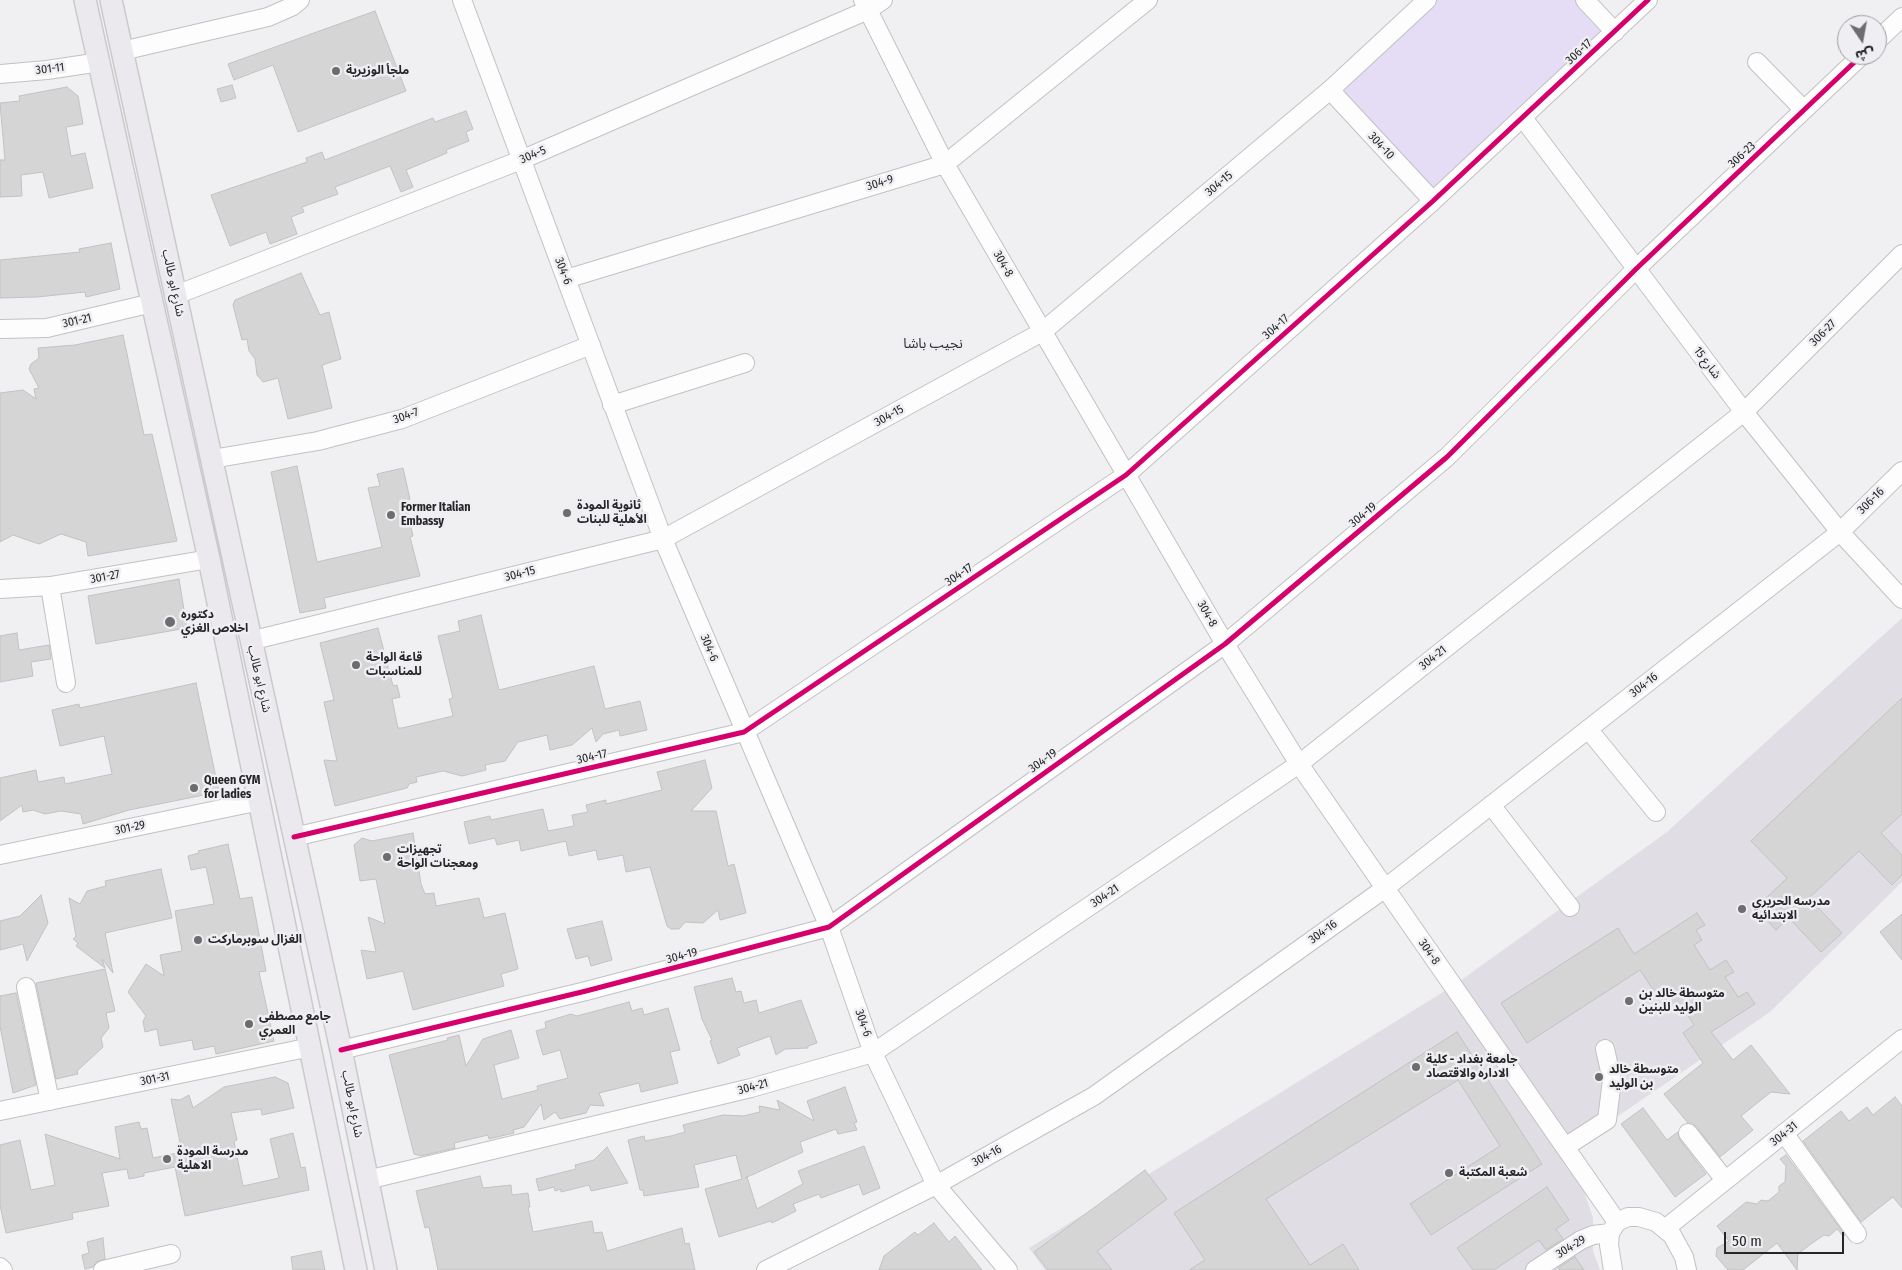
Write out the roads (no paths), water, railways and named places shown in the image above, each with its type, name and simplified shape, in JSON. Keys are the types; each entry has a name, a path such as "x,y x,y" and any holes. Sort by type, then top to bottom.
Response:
{"main road":[{"name":"شارع ابو طالب","path":"85,0 209,559 356,1270"},
{"name":"شارع ابو طالب","path":"112,0 250,641 341,1050 386,1270"}],"street":[{"path":"122,51 268,17 293,6 300,0"},
{"name":"304-6","path":"462,0 663,539 829,927 873,1053 936,1185 1008,1270"},
{"name":"304-5","path":"176,295 521,160 865,5 883,0"},
{"name":"304-9","path":"566,279 945,164 1148,0"},
{"name":"304-15","path":"250,641 663,539 1042,332 1330,90 1427,0"},
{"path":"1585,0 1615,32"},
{"name":"306-17","path":"1523,118 1648,0"},
{"name":"304-8","path":"865,5 945,164 1224,644 1299,764 1565,1147 1613,1227"},
{"path":"1887,31 1902,17"},
{"name":"301-11","path":"0,74 47,70 100,62"},
{"path":"1757,62 1804,110"},
{"name":"306-23","path":"1636,269 1851,65"},
{"name":"304-10","path":"1330,90 1433,201"},
{"name":"304-17","path":"294,837 744,732 1126,475 1433,201 1523,118"},
{"name":"شارع 15","path":"1523,118 1744,412 1840,532 1902,599"},
{"name":"306-27","path":"1744,412 1902,254"},
{"name":"304-19","path":"341,1050 586,992 829,927 1224,644 1447,457 1636,269"},
{"name":"301-21","path":"0,329 46,328 152,303"},
{"name":"304-7","path":"212,459 318,441 402,419 591,345"},
{"path":"612,405 744,363"},
{"name":"304-21","path":"367,1180 751,1088 873,1053 1299,764 1744,412"},
{"name":"306-16","path":"1840,532 1902,470"},
{"name":"304-16","path":"766,1270 936,1185 1094,1096 1384,888 1840,532"},
{"name":"301-27","path":"0,589 50,586 209,559"},
{"path":"50,586 66,683"},
{"path":"1588,729 1656,812"},
{"name":"301-29","path":"0,855 260,802"},
{"path":"1491,804 1570,907"},
{"path":"26,987 50,1101"},
{"name":"304-31","path":"1666,1228 1902,1039"},
{"name":"301-31","path":"0,1111 311,1047"},
{"path":"1565,1147 1607,1120 1612,1080 1605,1049"},
{"path":"1688,1133 1725,1180"},
{"path":"1784,1133 1857,1234"},
{"path":"1613,1270 1608,1245 1613,1227 1628,1217 1648,1219 1666,1228 1681,1250 1687,1270"},
{"name":"304-29","path":"1535,1270 1581,1240 1613,1227"},
{"path":"103,1270 171,1254"},
{"path":"0,1267 3,1270"}],"place":[{"name":"ملجأ الوزيرية","path":"336,71"},
{"name":"ثانوية المودة الأهلية للبنات","path":"567,513"},
{"name":"Former Italian Embassy","path":"391,515"},
{"name":"دكتوره اخلاص الغزي","path":"170,622"},
{"name":"قاعة الواحة للمناسبات","path":"356,665"},
{"name":"Queen GYM for ladies","path":"194,788"},
{"name":"تجهيزات ومعجنات الواحة","path":"387,857"},
{"name":"مدرسه الحريري الابتدائيه","path":"1742,909"},
{"name":"الغزال سوبرماركت","path":"198,940"},
{"name":"متوسطة خالد بن الوليد للبنين","path":"1629,1001"},
{"name":"جامع مصطفى العمري","path":"249,1024"},
{"name":"جامعة بغداد - كلية الاداره والاقتصاد","path":"1416,1067"},
{"name":"متوسطة خالد بن الوليد","path":"1599,1077"},
{"name":"مدرسة المودة الاهلية","path":"167,1159"},
{"name":"شعبة المكتبة","path":"1449,1173"}],"district":[{"name":"نجيب باشا","path":"933,344"}]}
